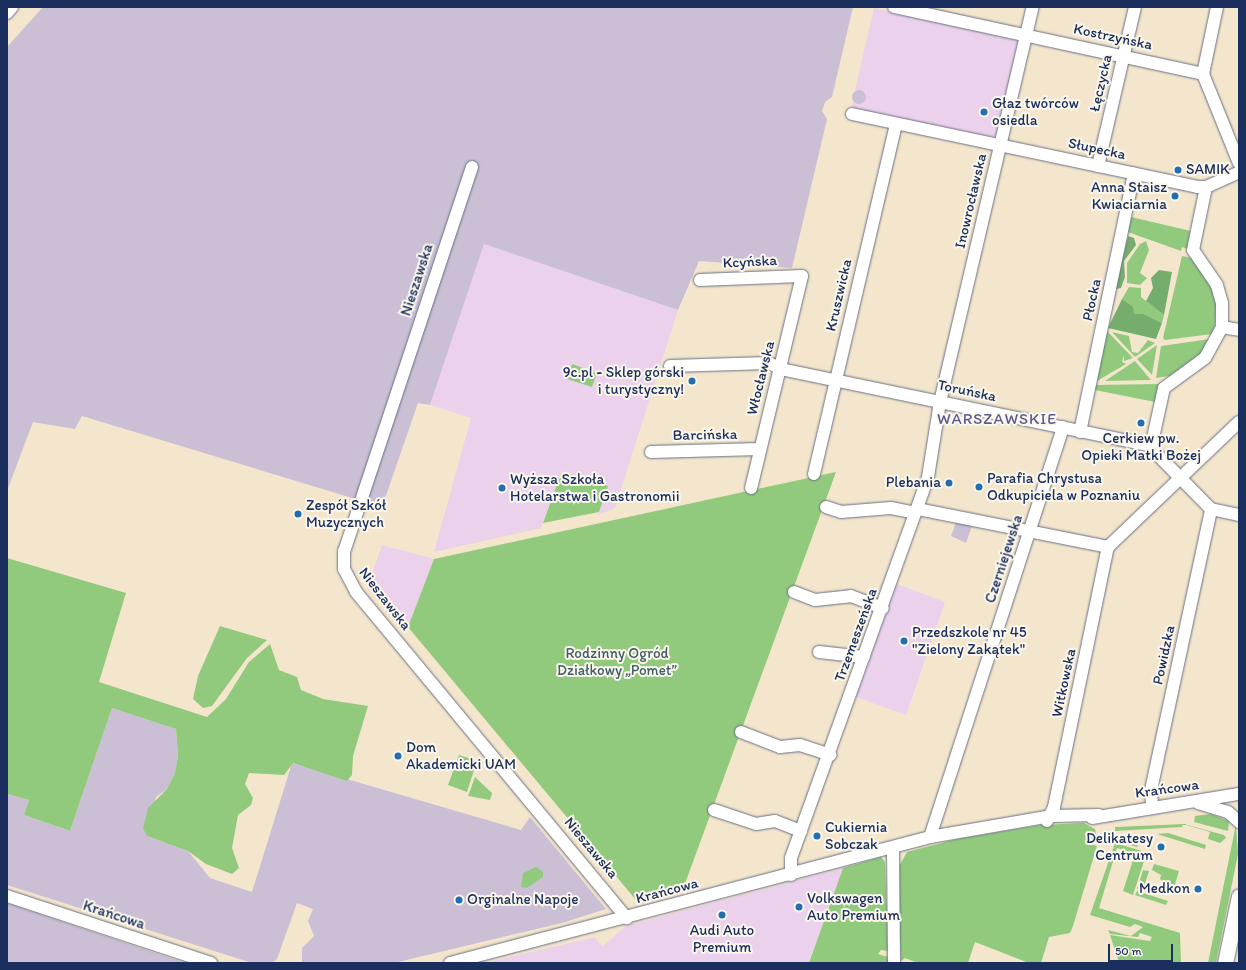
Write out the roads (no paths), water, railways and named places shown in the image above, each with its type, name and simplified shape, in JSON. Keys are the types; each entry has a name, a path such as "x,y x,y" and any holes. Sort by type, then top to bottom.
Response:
{"main road":[{"path":"1225,963 1239,896"}],"street":[{"path":"7,13 12,7"},
{"name":"Kostrzyńska","path":"894,7 923,10 1026,35 1124,54 1203,74"},
{"name":"Inowrocławska","path":"940,402 1033,7"},
{"name":"Łęczycka","path":"1098,166 1135,7"},
{"path":"1218,7 1203,74 1239,163"},
{"name":"Słupecka","path":"852,114 1134,174 1206,187"},
{"name":"Kruszwicka","path":"814,474 896,124"},
{"name":"Nieszawska","path":"472,167 344,551 344,573 356,592 627,918"},
{"path":"1239,172 1206,187 1193,250 1217,285 1222,303 1222,327 1206,358 1164,388 1151,447 1180,479 1212,509 1239,515"},
{"name":"Płocka","path":"1080,432 1134,174"},
{"name":"Kcyńska","path":"700,280 802,276"},
{"name":"Włocławska","path":"751,488 781,369 802,276"},
{"path":"1222,327 1239,330"},
{"name":"Toruńska","path":"670,366 769,363 781,369 1063,427 1151,447"},
{"name":"Trzemeszeńska","path":"791,875 791,858 883,608 928,477 940,402"},
{"path":"826,507 841,512 891,508 917,511 1030,531 1108,547 1239,422"},
{"name":"Czerniejewska","path":"930,837 1063,427"},
{"name":"Barcińska","path":"652,452 760,449"},
{"name":"Powidzka","path":"1152,807 1150,792 1212,509"},
{"name":"Witkowska","path":"1048,820 1108,547"},
{"path":"794,592 815,600 851,596 883,608"},
{"path":"819,652 864,657"},
{"path":"741,732 780,747 800,745 830,755"},
{"name":"Krańcowa","path":"450,963 791,875 930,837 1048,820 1084,820 1099,815 1239,794"},
{"path":"1191,802 1228,812 1239,822"},
{"path":"714,810 756,824 775,821 801,831"},
{"path":"893,848 894,963"},
{"name":"Krańcowa","path":"7,896 211,963"}],"place":[{"name":"Głaz twórców osiedla","path":"984,112"},
{"name":"SAMIK","path":"1178,170"},
{"name":"Anna Staisz Kwiaciarnia","path":"1175,196"},
{"name":"9c.pl - Sklep górski i turystyczny!","path":"692,381"},
{"name":"Cerkiew pw. Opieki Matki Bożej","path":"1141,423"},
{"name":"Plebania","path":"949,483"},
{"name":"Parafia Chrystusa Odkupiciela w Poznaniu","path":"979,487"},
{"name":"Wyższa Szkoła Hotelarstwa i Gastronomii","path":"502,488"},
{"name":"Zespół Szkół Muzycznych","path":"298,514"},
{"name":"Przedszkole nr 45 \"Zielony Zakątek\"","path":"904,641"},
{"name":"Dom Akademicki UAM","path":"398,756"},
{"name":"Cukiernia Sobczak","path":"817,836"},
{"name":"Delikatesy Centrum","path":"1161,847"},
{"name":"Medkon","path":"1198,889"},
{"name":"Orginalne Napoje","path":"459,900"},
{"name":"Volkswagen Auto Premium","path":"799,907"},
{"name":"Audi Auto Premium","path":"722,915"}],"district":[{"name":"WARSZAWSKIE","path":"997,419"}],"park label":[{"name":"Rodzinny Ogród Działkowy „Pomet”","path":"617,662"}]}
